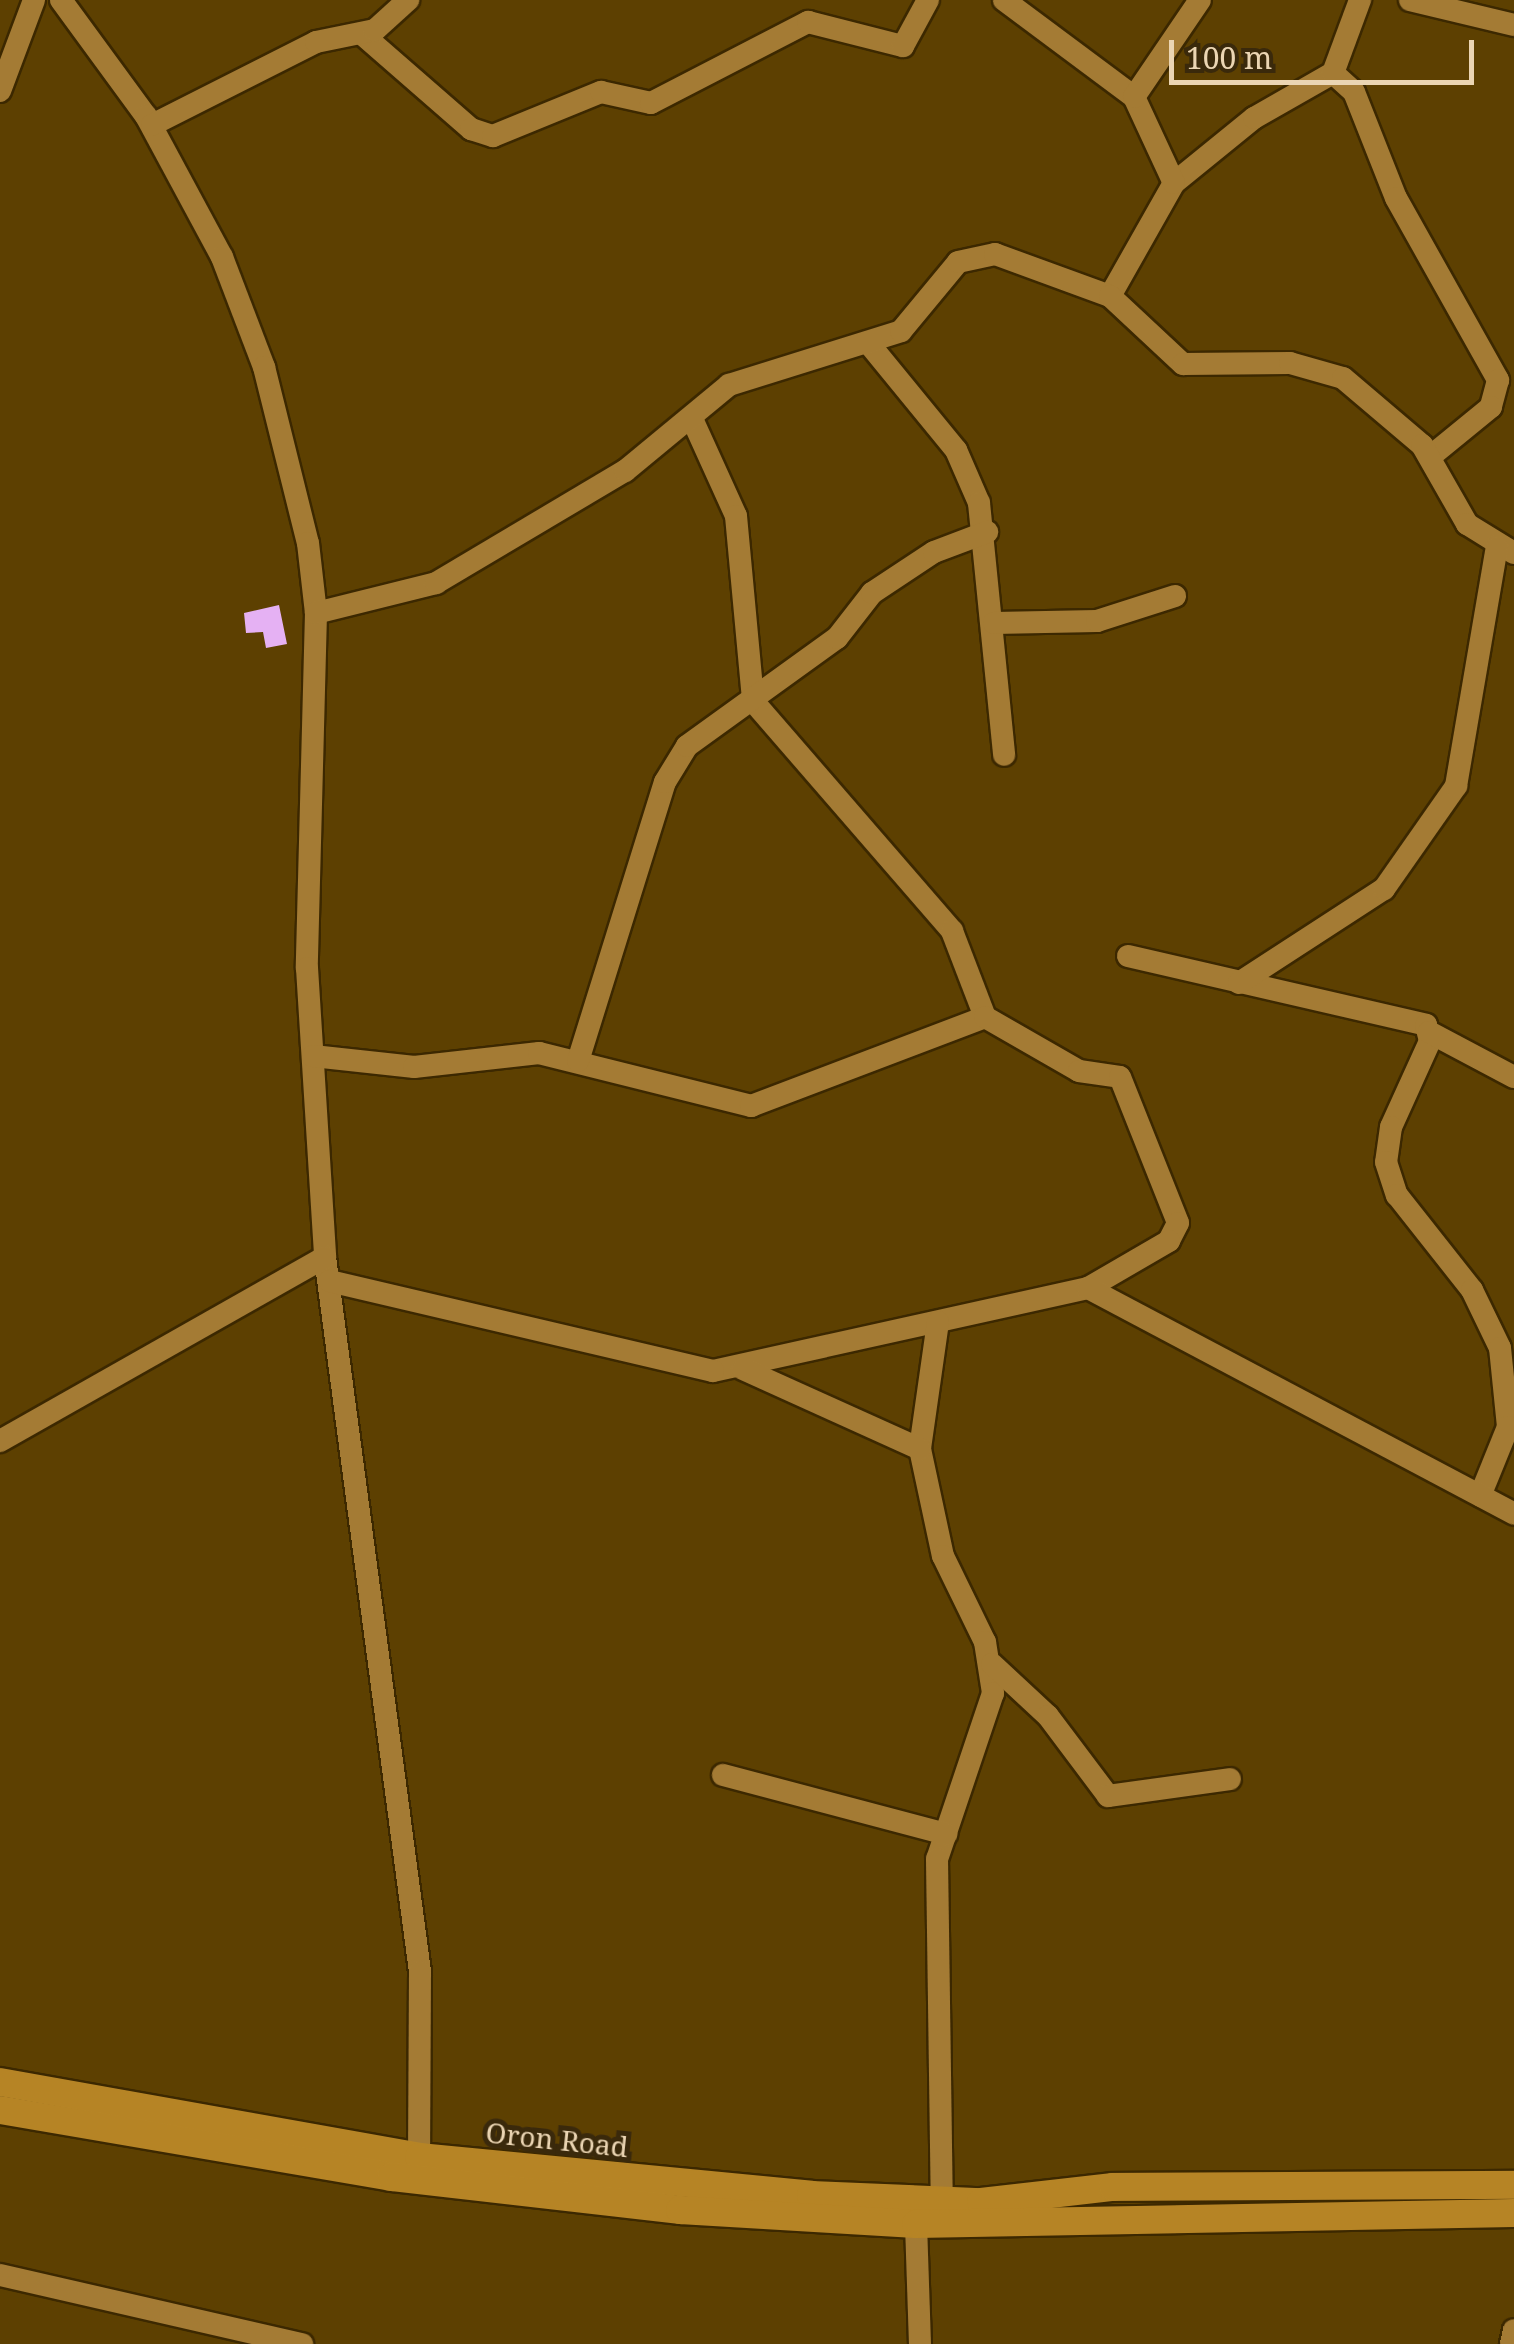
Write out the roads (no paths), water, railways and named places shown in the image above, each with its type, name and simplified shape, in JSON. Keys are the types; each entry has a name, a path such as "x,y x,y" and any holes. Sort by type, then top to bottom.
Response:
{"highway":[{"name":"Oron Road","path":"0,2082 419,2157 942,2202 1113,2186 1514,2185"},
{"path":"0,2110 540,2197 916,2224 1514,2212"}],"street":[{"path":"0,91 34,0"},
{"path":"61,0 152,125 245,310 289,452 316,612 313,1056 325,1258 420,1972 419,2157"},
{"path":"152,125 316,42 362,34 408,0"},
{"path":"362,34 471,129 493,136 600,92 651,103 672,96 808,22 903,46 928,0"},
{"path":"1004,0 1134,97 1174,184"},
{"path":"1134,97 1200,0"},
{"path":"1110,296 1174,184 1238,129 1332,73 1360,0"},
{"path":"1410,0 1513,21"},
{"path":"1332,73 1354,92 1396,198 1498,380 1491,408 1431,456"},
{"path":"316,612 436,582 694,422 753,372 870,345 919,315 973,255 1072,276 1110,296 1183,364 1290,363 1343,378 1431,456 1467,524 1506,550 1456,786 1384,890 1239,984"},
{"path":"870,345 956,450 987,532 1004,755"},
{"path":"329,1281 415,1307 515,1320 688,1370 743,1369 1088,1288 1175,1236 1158,1170 1120,1077 1079,1071 986,1017 952,932 861,816 753,701 736,516 694,422"},
{"path":"578,1061 665,782 687,746 836,638 872,593 934,552 987,532"},
{"path":"994,623 1097,621 1175,596"},
{"path":"1128,956 1239,984 1415,1019 1429,1032 1514,1077"},
{"path":"313,1056 414,1068 522,1054 578,1061 751,1106 986,1017"},
{"path":"1429,1032 1386,1162 1397,1195 1472,1290 1500,1348 1508,1427 1480,1496"},
{"path":"0,1441 325,1258"},
{"path":"1088,1288 1514,1514"},
{"path":"938,1322 920,1450 942,1556 992,1664 1048,1716 1108,1796 1230,1778"},
{"path":"743,1369 920,1450"},
{"path":"942,2202 934,1884 946,1834 990,1720 992,1664"},
{"path":"723,1775 767,1794 946,1834"},
{"path":"916,2224 920,2344"},
{"path":"0,2274 302,2344"},
{"path":"1511,2344 1514,2330"}]}
